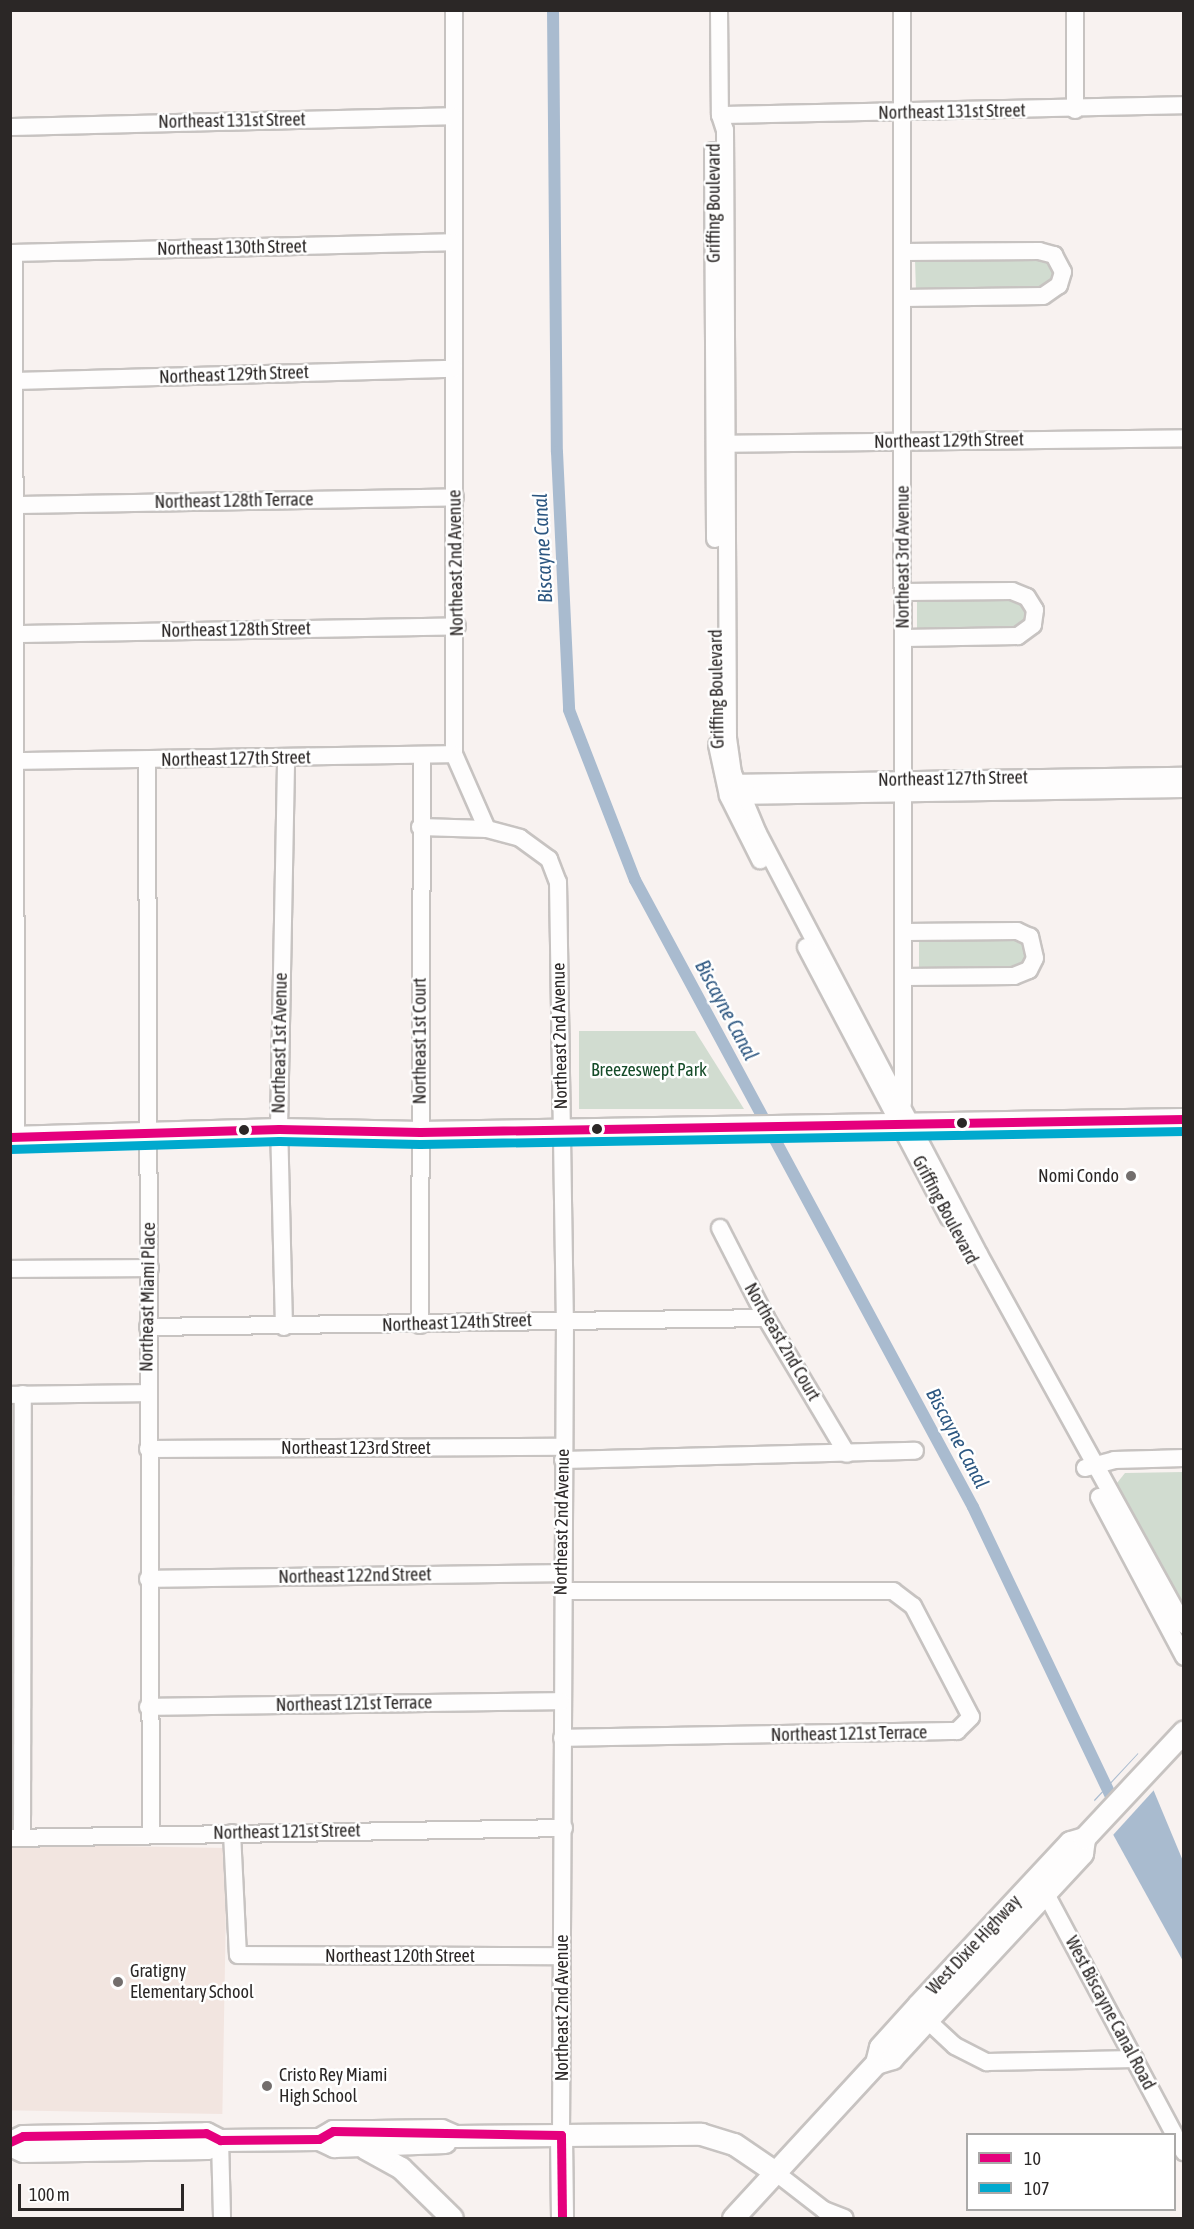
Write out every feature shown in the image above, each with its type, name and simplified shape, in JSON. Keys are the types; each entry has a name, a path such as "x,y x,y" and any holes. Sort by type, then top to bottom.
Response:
{"main road":[{"path":"14,1137 148,1136 279,1130 420,1132 798,1125 904,1116 1184,1119"},
{"name":"West Dixie Highway","path":"733,2218 876,2063 880,2047 918,2005 1070,1842 1084,1838 1184,1731"},
{"name":"West Dixie Highway","path":"876,2063 892,2058 1082,1853 1084,1838"},
{"path":"319,2139 333,2131 441,2130 455,2136 710,2135 734,2144 775,2172"},
{"path":"10,2144 23,2136 206,2133 220,2140 319,2139 334,2146 358,2146 440,2144 455,2136"},
{"name":"Northeast 2nd Avenue","path":"561,2135 562,2218"},
{"path":"358,2146 401,2168 452,2218"}],"street":[{"name":"Northeast 2nd Avenue","path":"454,10 457,626 454,754 487,829 520,838 549,859 558,882 565,1318 561,1591 564,1828 561,2135"},
{"name":"Griffing Boulevard","path":"719,10 720,115 713,132 720,449 721,630 732,789 904,1116 975,1257 1089,1466 1184,1657"},
{"name":"Northeast 3rd Avenue","path":"902,10 904,1116"},
{"path":"1075,10 1075,110"},
{"name":"Northeast 131st Street","path":"720,115 1075,110 1184,105"},
{"name":"Northeast 131st Street","path":"10,126 453,116"},
{"name":"Northeast 130th Street","path":"12,254 454,242"},
{"path":"903,252 1039,251 1054,255 1063,272 1059,285 1043,296 903,298"},
{"path":"12,254 15,634 13,693 17,761 14,1137"},
{"name":"Northeast 129th Street","path":"14,381 454,369"},
{"name":"Northeast 129th Street","path":"903,447 1184,438"},
{"name":"Northeast 129th Street","path":"720,449 1184,448"},
{"name":"Northeast 128th Terrace","path":"13,506 455,497"},
{"path":"903,592 1012,591 1033,603 1035,618 1029,630 1018,636 904,638"},
{"name":"Northeast 128th Street","path":"15,634 457,626"},
{"name":"Northeast 127th Street","path":"17,761 286,759 454,754"},
{"name":"Northeast 1st Court","path":"420,1325 422,756"},
{"name":"Northeast 1st Avenue","path":"284,1327 279,1130 286,759"},
{"name":"Northeast Miami Place","path":"147,760 150,1268 147,1393 148,1707 151,1835"},
{"name":"Northeast 127th Street","path":"732,789 904,786 1184,776"},
{"name":"Northeast 127th Street","path":"904,786 1184,789"},
{"path":"420,827 487,829"},
{"path":"904,932 1017,931 1030,937 1035,958 1029,970 1014,976 904,977"},
{"name":"Northeast 2nd Court","path":"720,1228 766,1318 847,1454"},
{"path":"10,1269 150,1268"},
{"name":"Northeast 124th Street","path":"148,1327 420,1325 565,1318 766,1318"},
{"path":"16,1838 17,1394 147,1393"},
{"name":"Northeast 123rd Street","path":"148,1449 563,1454 847,1454 915,1451"},
{"path":"1089,1466 1184,1458"},
{"name":"Griffing Boulevard","path":"1089,1466 1184,1625"},
{"name":"Northeast 122nd Street","path":"148,1579 562,1573"},
{"name":"Northeast 121st Terrace","path":"561,1591 893,1591 913,1606 971,1717 957,1731 562,1738"},
{"name":"Northeast 121st Terrace","path":"148,1707 561,1701"},
{"name":"Northeast 121st Street","path":"16,1838 564,1828"},
{"name":"Northeast 120th Street","path":"232,1833 238,1955 562,1956"},
{"name":"West Biscayne Canal Road","path":"1045,1892 1173,2133"},
{"path":"927,2020 955,2046 987,2062 1135,2059"},
{"name":"West Biscayne Canal Road","path":"1176,2138 1184,2152"},
{"path":"220,2140 222,2218"},
{"path":"775,2172 824,2210 845,2218"}],"shaded area":[{"name":"Gratigny Elementary School","path":"10,1844 227,1848 222,2114 10,2110"}],"green space":[{"path":"1039,254 1057,265 1052,288 916,292 915,259"},
{"path":"1007,594 1030,605 1024,629 917,631 917,599"},
{"path":"1007,934 1030,944 1025,968 919,971 919,937"},
{"name":"Breezeswept Park","path":"579,1031 695,1031 744,1109 579,1109"},
{"path":"1183,1472 1183,1611 1113,1488 1125,1473"}],"water":[{"path":"1138,1753 1183,1861 1183,1961 1094,1800"}],"pier":[{"path":"1140,1752 1154,1790 1113,1835 1093,1803"}],"waterway":[{"name":"Biscayne Canal","path":"553,10 557,452 569,710 635,880 973,1507 1113,1800"}],"transit line":[{"name":"10","path":"10,1137 279,1129 420,1132 1184,1119"},
{"name":"107","path":"10,1149 279,1141 420,1144 1184,1131"},
{"name":"10","path":"10,2142 23,2136 206,2133 220,2140 319,2139 333,2131 561,2135 562,2218"}],"place":[{"name":"Nomi Condo","path":"1131,1176"},
{"name":"Gratigny Elementary School","path":"118,1982"},
{"name":"Cristo Rey Miami High School","path":"267,2086"}]}
